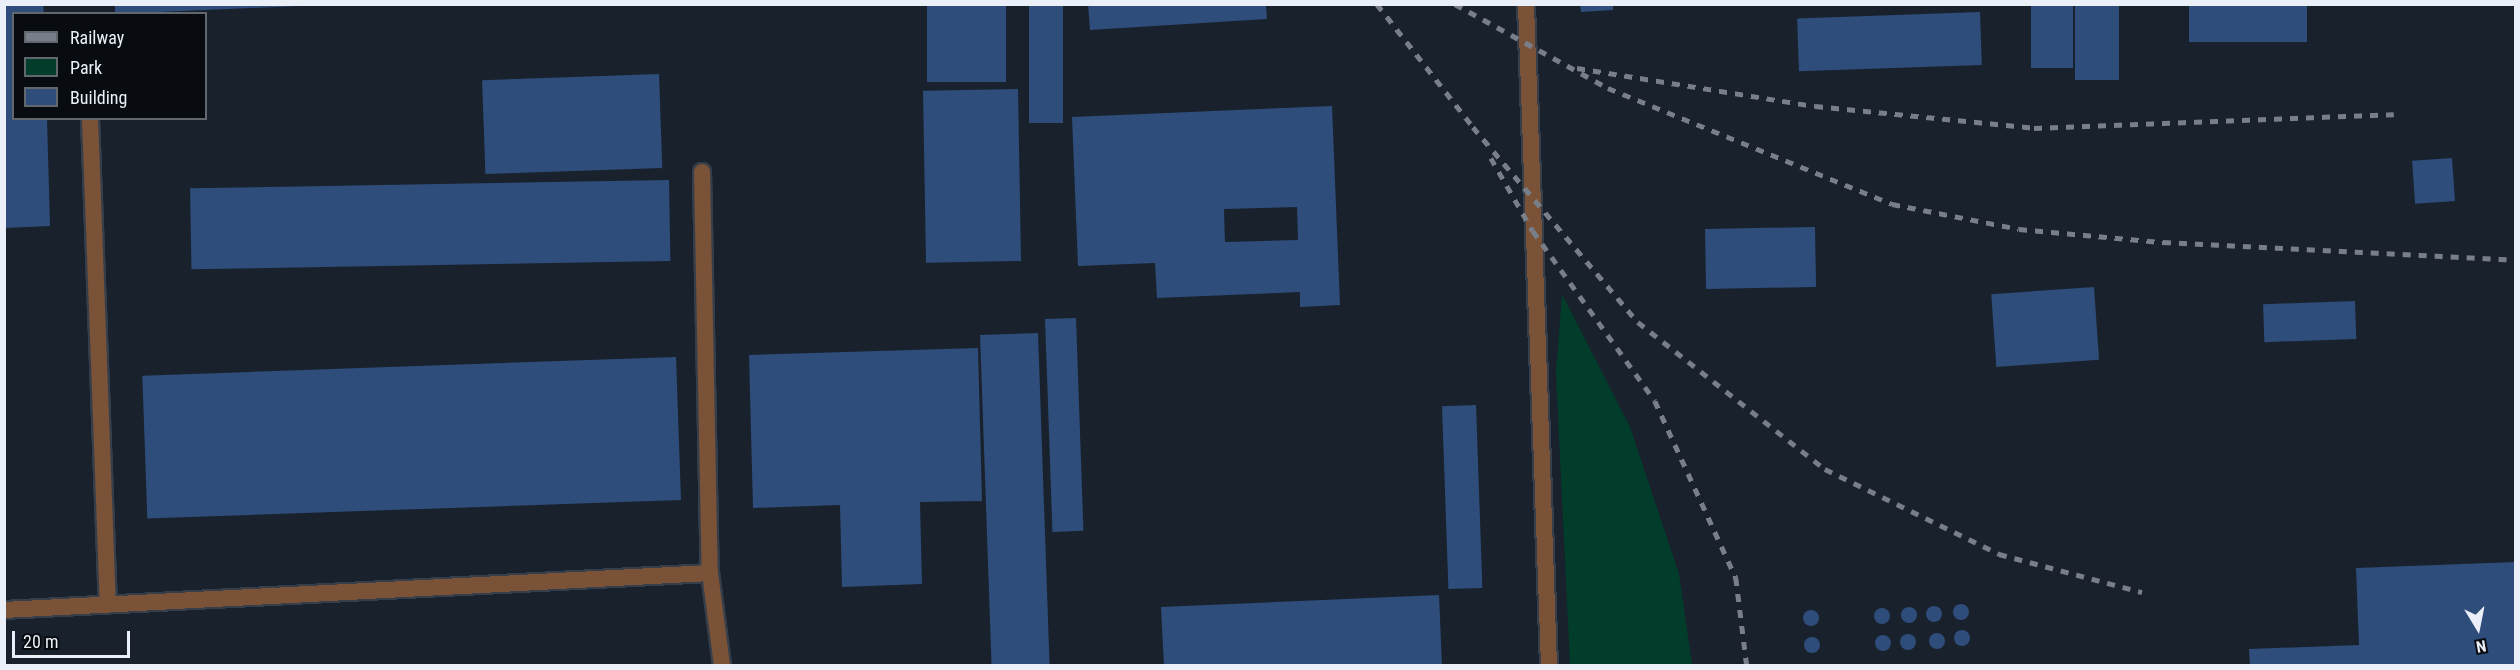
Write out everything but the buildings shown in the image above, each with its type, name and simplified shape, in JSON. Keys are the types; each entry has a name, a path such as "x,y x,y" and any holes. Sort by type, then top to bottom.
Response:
{"lane":[{"path":"1526,4 1549,666"},
{"path":"90,120 108,605"},
{"path":"702,172 710,573 722,666"},
{"path":"4,610 710,573"}],"green space":[{"path":"1562,294 1630,427 1679,574 1692,665 1570,665 1556,373"}],"railway":[{"path":"1377,4 1473,127 1638,322 1825,469 1999,554 2142,592"},
{"path":"1455,4 1608,88 1892,204 2019,229 2163,242 2516,260"},
{"path":"1577,68 1815,106 2034,128 2394,114"},
{"path":"1491,158 1533,231 1655,401 1736,578 1747,666"}]}
